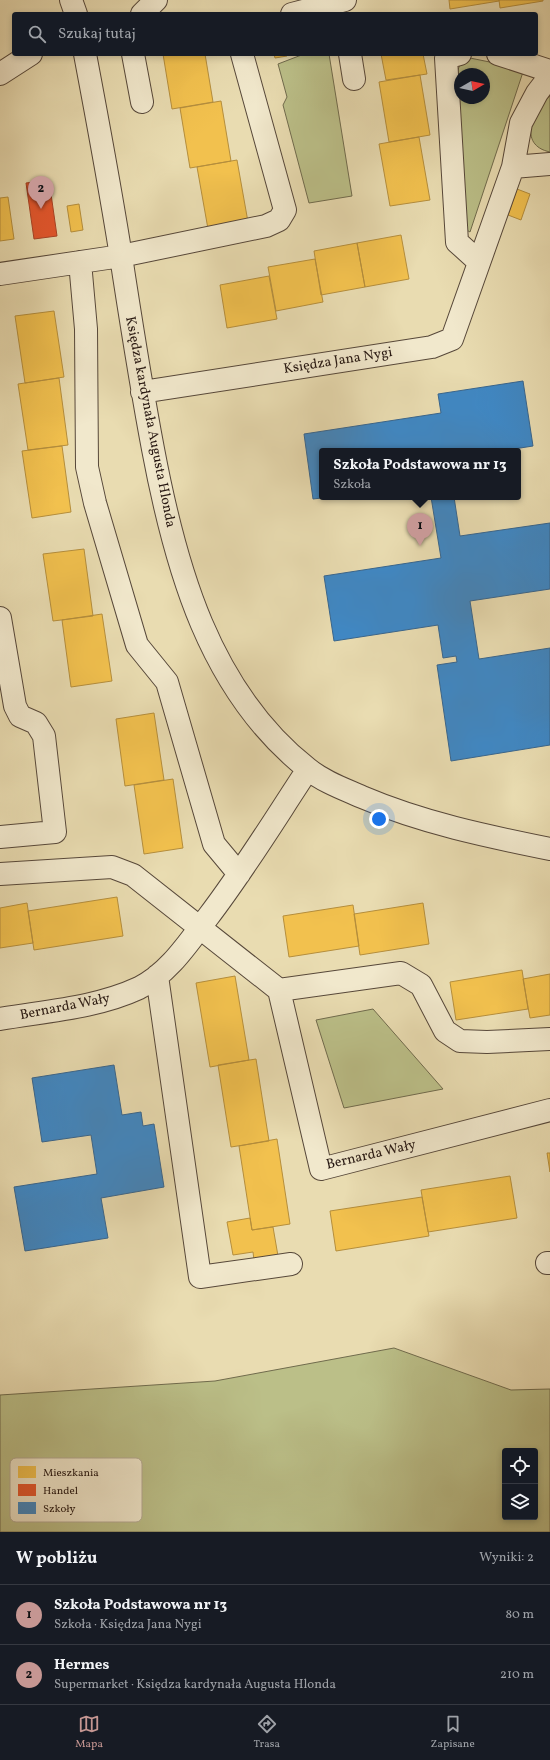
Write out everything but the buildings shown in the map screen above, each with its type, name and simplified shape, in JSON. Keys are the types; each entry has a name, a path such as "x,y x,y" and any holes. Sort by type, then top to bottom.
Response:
{"street":[{"path":"144,12 156,0"},
{"path":"304,12 344,5"},
{"path":"0,74 28,56"},
{"name":"Księdza kardynała Augusta Hlonda","path":"85,56 101,137 142,392 163,505 186,585 210,643 236,688 266,731 308,769 329,782 395,812 469,833 550,849"},
{"path":"133,56 142,102"},
{"path":"0,274 121,256 266,226 279,220 285,210 243,56"},
{"path":"350,56 354,79"},
{"path":"453,56 446,58 457,242 478,261"},
{"path":"504,56 550,71"},
{"name":"Księdza Jana Nygi","path":"142,392 432,347 452,339 478,261 513,167 521,123 537,94 550,76"},
{"path":"513,167 550,164"},
{"path":"80,262 86,329 87,467 95,503 137,645 168,682 214,844 239,874"},
{"path":"0,618 15,706 20,716 36,723 44,736 55,832 0,837"},
{"name":"Bernarda Wały","path":"0,1019 86,1005 115,997 139,987 157,976 179,956 200,928 239,874 308,769"},
{"path":"0,874 112,867 133,875 279,990 401,973 421,985 445,1031 460,1041 487,1042 550,1038"},
{"path":"157,976 200,1277 291,1264"},
{"name":"Bernarda Wały","path":"279,990 322,1169 550,1110"}],"green space":[{"path":"299,56 329,56 352,196 309,203 283,105 287,97 278,64"},
{"path":"470,58 524,69 470,232 463,228 457,104 490,104 490,68 459,68 460,64"},
{"path":"550,96 550,152 540,148 534,142 531,135 531,127 538,110"},
{"path":"373,1009 443,1089 344,1108 316,1020"},
{"path":"394,1348 511,1390 550,1389 550,1532 0,1532 0,1395 215,1381"}],"place":[{"name":"Hermes","path":"41,209"},
{"name":"Szkoła Podstawowa nr 13","path":"420,546"}]}
